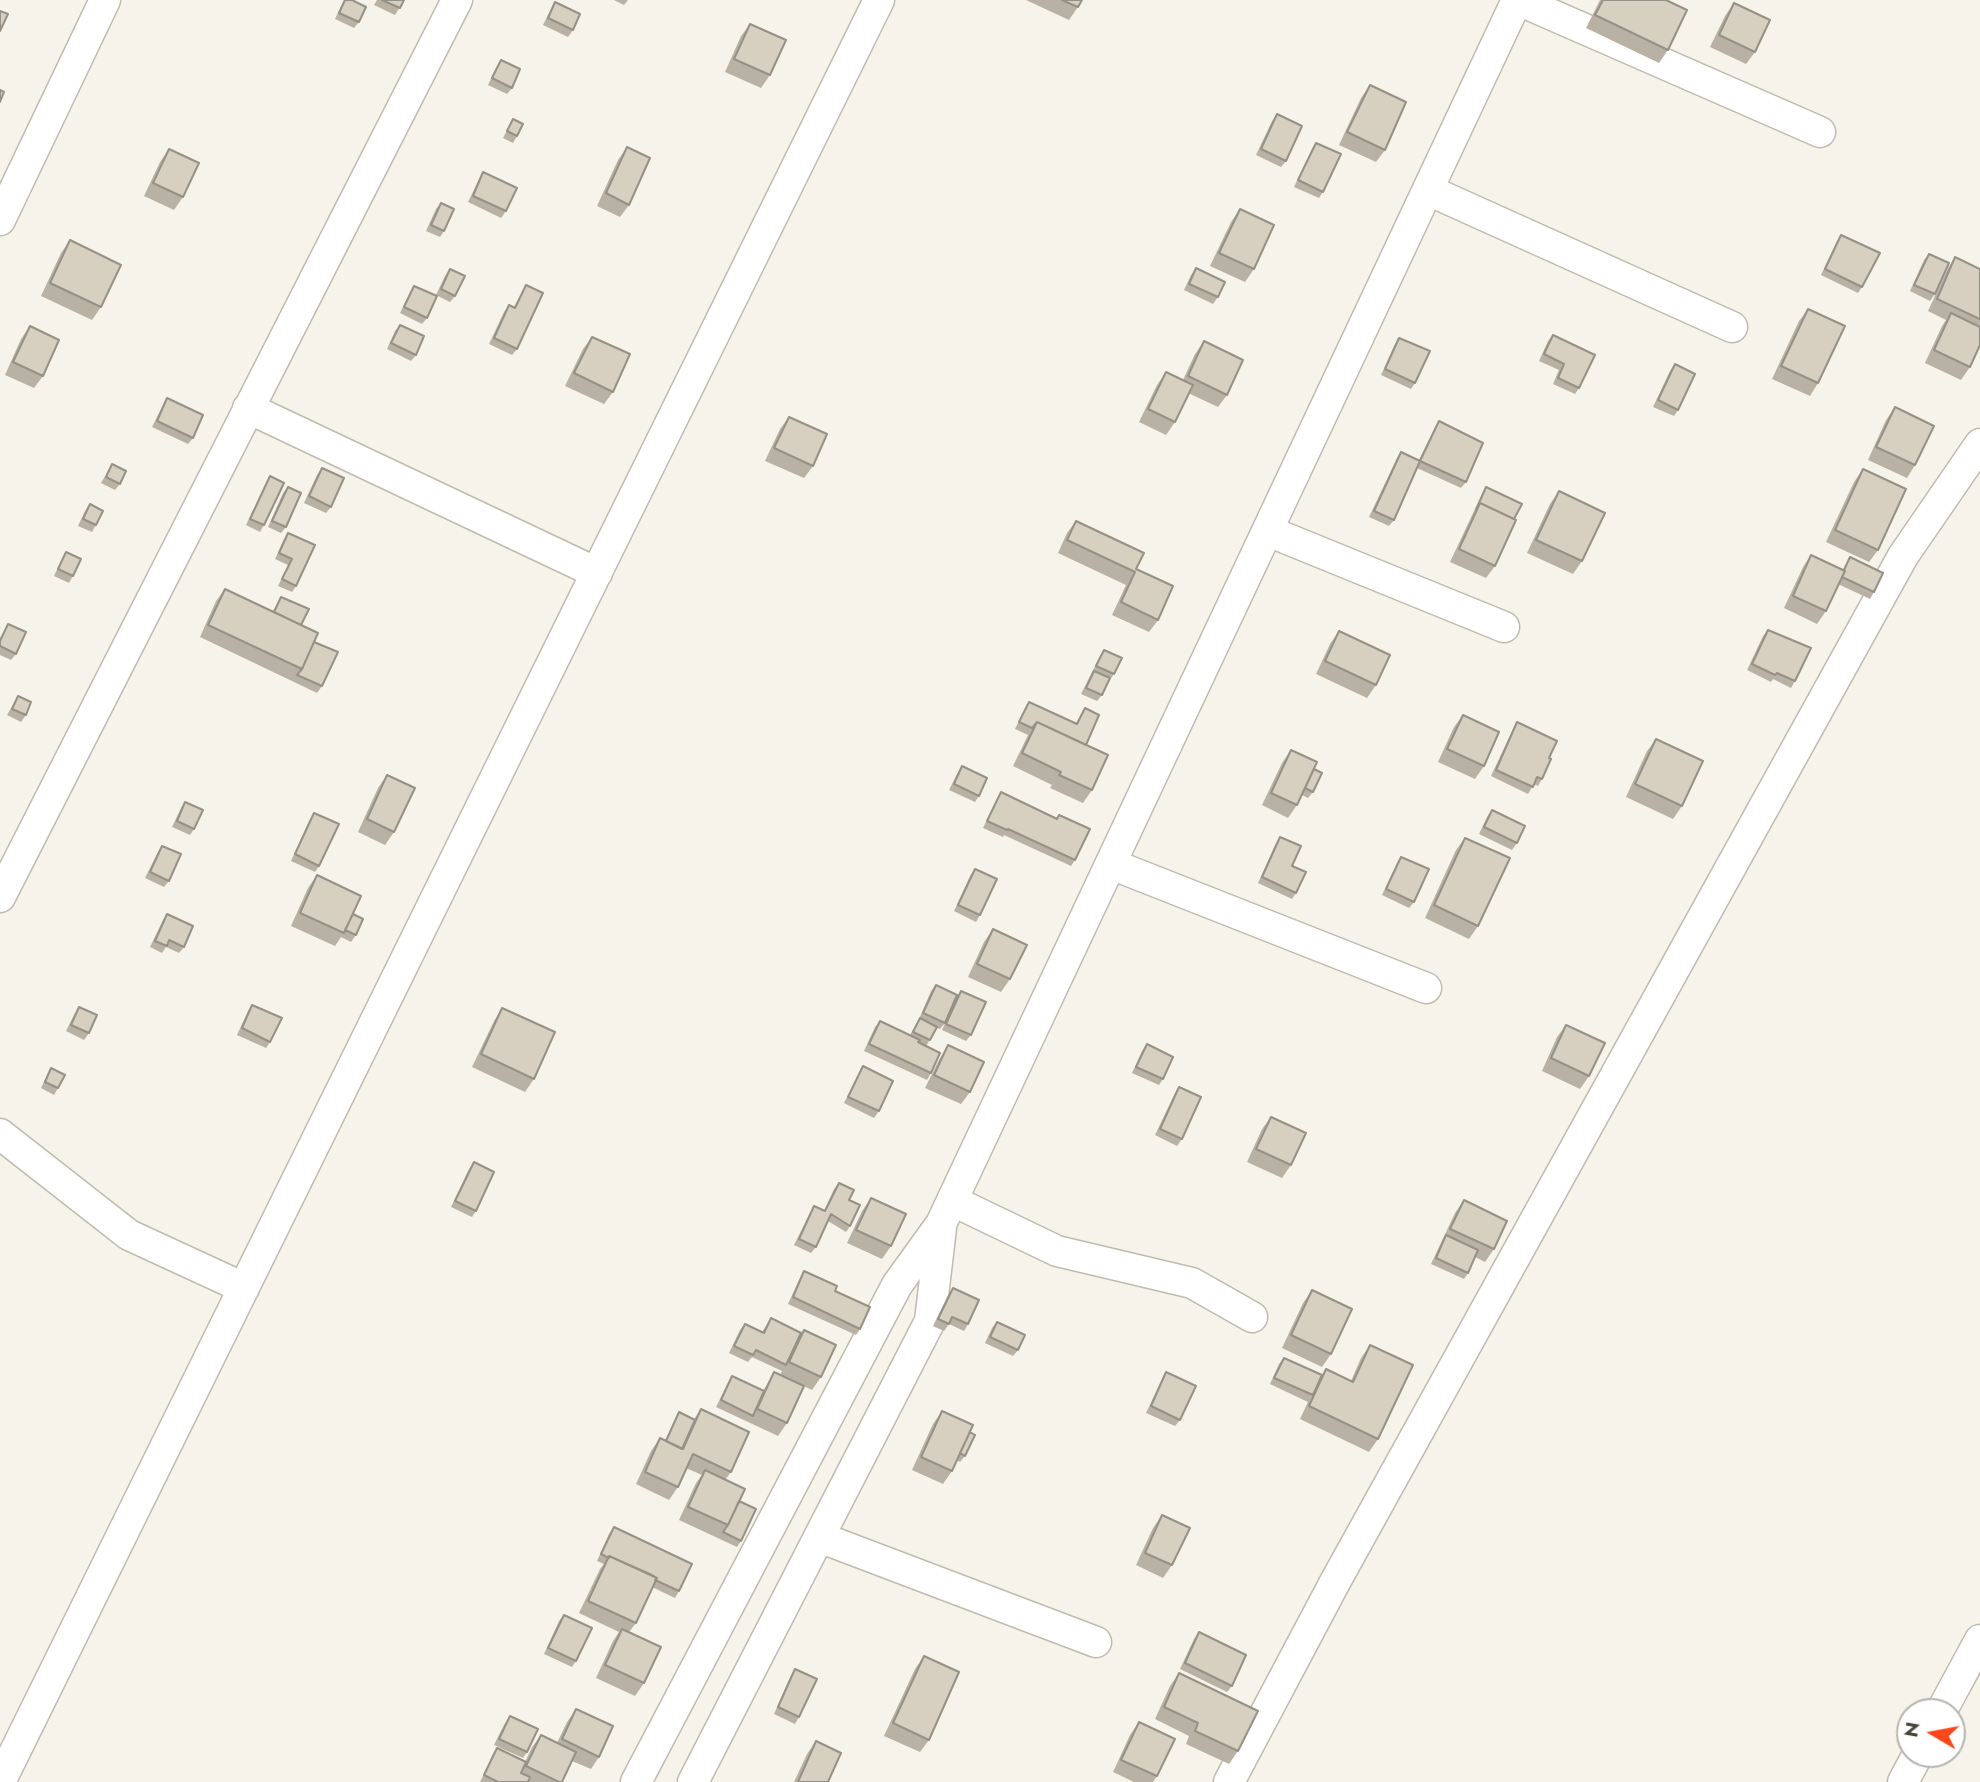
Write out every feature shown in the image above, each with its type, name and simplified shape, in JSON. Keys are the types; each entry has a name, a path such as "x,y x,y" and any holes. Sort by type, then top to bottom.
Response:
{"street":[{"path":"0,220 105,0"},
{"path":"0,897 457,0"},
{"path":"0,1782 879,0"},
{"path":"636,1782 897,1285 947,1213 1517,0 1820,132"},
{"path":"1428,190 1732,327"},
{"path":"248,408 597,573"},
{"path":"1229,1782 1335,1582 1903,556 1980,444"},
{"path":"1268,531 1504,627"},
{"path":"1111,864 1426,988"},
{"path":"0,1134 129,1235 244,1288"},
{"path":"947,1213 1057,1251 1192,1283 1252,1317"},
{"path":"693,1782 930,1321 947,1213"},
{"path":"819,1537 1096,1642"},
{"path":"1949,1698 1980,1640"}],"building":[{"path":"345,0 352,0 366,7 359,22 339,13"},
{"path":"382,0 404,0 400,8"},
{"path":"1062,0 1082,0 1078,7"},
{"path":"1603,0 1666,0 1687,10 1668,50 1595,15"},
{"path":"555,2 580,14 573,30 548,18"},
{"path":"1734,3 1770,20 1755,52 1719,35"},
{"path":"0,11 8,14 0,31"},
{"path":"750,24 786,40 770,75 734,59"},
{"path":"501,60 520,69 512,88 492,78"},
{"path":"1370,85 1406,102 1385,150 1347,132"},
{"path":"1277,114 1302,126 1286,161 1261,149"},
{"path":"513,119 523,124 517,136 507,131"},
{"path":"1316,143 1341,154 1323,192 1298,180"},
{"path":"627,147 650,158 629,205 606,193"},
{"path":"169,149 199,163 183,197 153,183"},
{"path":"483,172 517,188 506,211 473,196"},
{"path":"441,203 454,209 444,231 431,225"},
{"path":"1240,209 1274,225 1254,269 1219,253"},
{"path":"1841,235 1880,253 1862,287 1825,269"},
{"path":"70,240 121,265 101,307 50,283"},
{"path":"1929,254 1949,263 1935,294 1914,285"},
{"path":"1955,257 1980,269 1980,319 1937,299"},
{"path":"1196,268 1225,282 1218,297 1189,284"},
{"path":"450,269 465,276 455,296 441,289"},
{"path":"526,285 543,293 517,349 494,338 509,305 515,308"},
{"path":"414,286 437,296 427,318 404,307"},
{"path":"1808,309 1845,326 1818,383 1781,366"},
{"path":"1951,313 1980,327 1980,345 1970,367 1934,350"},
{"path":"400,325 424,336 416,355 391,343"},
{"path":"30,326 59,340 43,376 13,362"},
{"path":"1553,335 1595,355 1579,388 1558,378 1564,364 1544,354"},
{"path":"592,337 630,354 613,392 574,373"},
{"path":"1399,338 1430,351 1415,383 1385,369"},
{"path":"1204,341 1243,360 1227,395 1188,376"},
{"path":"1675,364 1695,374 1678,410 1658,400"},
{"path":"1166,372 1193,385 1175,422 1148,409"},
{"path":"167,398 203,415 193,438 157,421"},
{"path":"1895,407 1934,426 1915,465 1876,447"},
{"path":"789,417 827,434 813,466 774,448"},
{"path":"1439,421 1483,443 1466,482 1420,461"},
{"path":"1401,452 1420,461 1394,520 1374,511"},
{"path":"112,464 126,471 120,484 106,477"},
{"path":"322,468 344,478 331,507 309,496"},
{"path":"1863,469 1906,489 1878,550 1835,530"},
{"path":"270,476 284,483 264,525 250,519"},
{"path":"288,487 301,493 286,527 272,521"},
{"path":"1486,487 1522,504 1514,519 1480,503 1476,510"},
{"path":"1559,491 1605,513 1582,561 1536,540"},
{"path":"1480,503 1516,520 1495,566 1459,549"},
{"path":"90,504 103,511 96,525 83,519"},
{"path":"1076,521 1144,553 1136,569 1173,586 1158,620 1121,602 1135,572 1067,540"},
{"path":"288,533 315,545 296,586 282,579 292,559 279,553"},
{"path":"66,552 81,559 73,576 58,569"},
{"path":"1811,555 1845,571 1826,611 1793,596"},
{"path":"1850,557 1883,573 1874,592 1842,577"},
{"path":"225,589 318,633 302,669 208,625"},
{"path":"281,597 309,609 301,625 274,612"},
{"path":"8,624 26,632 16,654 0,646"},
{"path":"1768,630 1811,648 1795,681 1752,664"},
{"path":"1339,631 1390,655 1376,685 1325,661"},
{"path":"314,642 338,652 322,686 297,675"},
{"path":"1104,650 1122,658 1114,674 1096,666"},
{"path":"1094,671 1110,678 1102,695 1086,688"},
{"path":"18,696 31,702 26,715 12,709"},
{"path":"1029,702 1077,724 1085,708 1099,715 1086,745 1037,722 1032,728 1019,722"},
{"path":"1463,715 1499,732 1484,766 1447,749"},
{"path":"1037,722 1108,755 1092,790 1059,775 1061,772 1022,753"},
{"path":"1517,722 1557,741 1542,779 1537,777 1533,787 1496,770"},
{"path":"1656,739 1703,761 1682,806 1635,784"},
{"path":"1291,750 1317,762 1297,805 1271,793"},
{"path":"962,766 987,778 979,796 954,784"},
{"path":"1314,769 1322,773 1313,792 1305,788"},
{"path":"387,775 415,788 394,832 367,819"},
{"path":"1001,792 1057,819 1059,815 1090,829 1075,860 987,821"},
{"path":"185,802 203,810 194,829 177,821"},
{"path":"1492,810 1525,826 1517,843 1484,827"},
{"path":"314,813 339,824 319,866 295,854"},
{"path":"1280,837 1301,846 1292,866 1306,872 1296,893 1262,877"},
{"path":"1465,838 1510,858 1478,926 1434,905"},
{"path":"162,846 181,854 169,881 150,872"},
{"path":"1401,857 1429,869 1414,902 1386,889"},
{"path":"975,869 997,879 980,915 958,905"},
{"path":"317,875 361,896 344,933 300,913"},
{"path":"167,914 193,926 184,947 169,940 167,946 155,941"},
{"path":"353,914 363,919 356,935 345,930"},
{"path":"993,929 1027,945 1010,979 977,964"},
{"path":"936,985 957,995 945,1023 923,1013"},
{"path":"961,991 986,1002 971,1035 946,1024"},
{"path":"252,1005 282,1018 270,1042 242,1028"},
{"path":"79,1007 97,1015 89,1033 71,1025"},
{"path":"502,1008 555,1032 534,1079 481,1054"},
{"path":"920,1018 937,1027 930,1040 913,1032"},
{"path":"880,1021 940,1053 931,1073 869,1044"},
{"path":"1566,1025 1605,1043 1589,1076 1551,1058"},
{"path":"1147,1044 1173,1057 1163,1079 1136,1067"},
{"path":"948,1045 984,1062 970,1092 934,1075"},
{"path":"863,1066 893,1081 879,1111 848,1097"},
{"path":"51,1068 65,1075 58,1088 45,1082"},
{"path":"1179,1087 1201,1097 1182,1139 1160,1129"},
{"path":"1271,1117 1306,1133 1291,1165 1256,1149"},
{"path":"474,1162 494,1172 476,1211 455,1201"},
{"path":"839,1183 854,1190 849,1200 860,1205 850,1226 831,1214 816,1247 799,1239 814,1206 825,1211"},
{"path":"871,1198 906,1214 891,1246 856,1230"},
{"path":"1464,1200 1507,1221 1494,1249 1450,1229"},
{"path":"1446,1235 1478,1250 1468,1273 1436,1258"},
{"path":"804,1271 837,1286 835,1291 870,1307 860,1329 793,1297"},
{"path":"953,1288 979,1300 968,1324 952,1317 949,1324 938,1319"},
{"path":"1312,1290 1352,1309 1331,1354 1291,1335"},
{"path":"771,1318 801,1333 786,1365 756,1350 753,1355 734,1346 745,1324 764,1333"},
{"path":"997,1322 1025,1335 1018,1350 990,1337"},
{"path":"804,1330 836,1345 821,1377 789,1362"},
{"path":"1370,1345 1413,1365 1378,1439 1309,1406 1326,1369 1353,1382"},
{"path":"1284,1358 1322,1375 1313,1395 1274,1378"},
{"path":"774,1372 804,1386 787,1423 757,1409"},
{"path":"1166,1372 1196,1386 1180,1420 1151,1406"},
{"path":"732,1376 764,1391 753,1416 721,1400"},
{"path":"701,1409 749,1432 731,1472 693,1454 678,1487 645,1472 660,1438 683,1449"},
{"path":"942,1411 973,1425 952,1471 921,1457"},
{"path":"679,1412 695,1420 682,1449 666,1441"},
{"path":"970,1432 975,1435 965,1456 960,1453"},
{"path":"705,1470 745,1489 728,1525 688,1507"},
{"path":"739,1501 756,1509 741,1541 723,1532"},
{"path":"1162,1515 1190,1528 1172,1565 1145,1553"},
{"path":"614,1527 692,1564 679,1591 655,1580 657,1578 652,1575 601,1554"},
{"path":"609,1556 657,1578 636,1623 588,1601"},
{"path":"564,1615 592,1628 576,1661 548,1648"},
{"path":"622,1629 661,1647 644,1683 605,1665"},
{"path":"1199,1632 1246,1655 1232,1686 1185,1663"},
{"path":"924,1656 959,1672 929,1740 893,1723"},
{"path":"795,1669 817,1679 799,1717 778,1707"},
{"path":"1179,1673 1258,1711 1238,1751 1195,1731 1198,1723 1164,1707"},
{"path":"576,1709 613,1726 599,1757 562,1739"},
{"path":"510,1716 538,1729 527,1752 499,1739"},
{"path":"1139,1722 1175,1739 1157,1776 1121,1760"},
{"path":"541,1735 576,1752 562,1782 526,1766"},
{"path":"816,1741 841,1753 828,1782 798,1782"},
{"path":"497,1748 526,1762 521,1773 530,1777 528,1782 498,1782 484,1775"}]}
